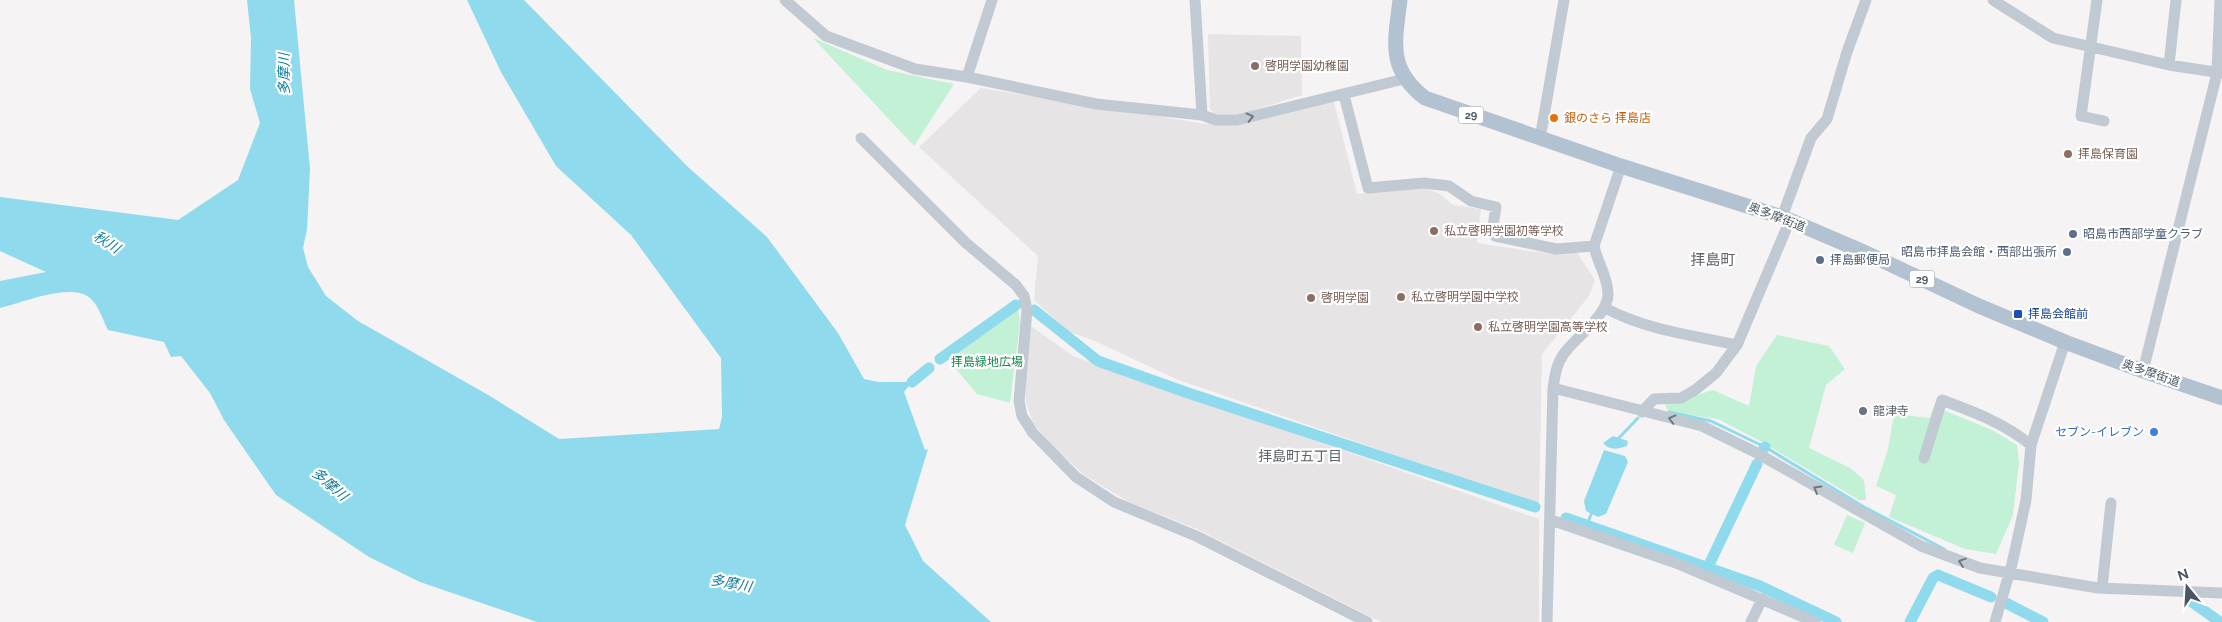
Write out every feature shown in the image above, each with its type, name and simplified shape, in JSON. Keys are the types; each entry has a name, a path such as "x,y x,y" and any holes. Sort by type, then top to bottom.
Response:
{"main road":[{"path":"1400,0 1396,48 1399,67 1404,79"},
{"name":"奥多摩街道","path":"1404,79 1425,98 1540,139 1786,219 1979,306 2066,342 2222,398"}],"street":[{"path":"785,0 826,36 910,67 968,77 1096,104 1202,115 1216,120 1237,120 1404,79"},
{"path":"968,77 992,0"},
{"path":"1195,0 1202,115"},
{"path":"1540,139 1564,0"},
{"path":"1642,412 1654,399 1681,398 1695,390 1716,373 1737,345 1786,219 1811,138 1827,119 1847,52 1866,0"},
{"path":"1993,0 2053,38 2090,49 2220,73"},
{"path":"2097,0 2081,116 2104,121"},
{"path":"2169,65 2176,0"},
{"path":"2143,371 2220,73 2220,0"},
{"path":"1344,95 1368,188 1424,183 1449,186 1471,201 1496,206 1492,232 1495,236 1556,248 1594,246"},
{"path":"861,138 966,242 1016,285 1024,296 1027,310 1019,400 1022,416 1033,433 1076,477 1114,502 1196,536 1367,622"},
{"path":"1547,622 1553,388 1556,367 1564,354 1605,308 1608,294 1605,278 1596,259 1594,246 1621,166"},
{"path":"1605,308 1624,318 1651,327 1737,345"},
{"path":"1995,622 2011,569 2026,500 2031,444 2066,342"},
{"path":"1553,388 1702,426 1755,452 1921,546 1980,568 2011,569 2102,588 2222,593"},
{"path":"1924,458 1942,400 1979,414 2014,431 2031,444"},
{"path":"2102,588 2111,503"},
{"path":"1551,520 1676,563 1815,622"},
{"path":"1751,622 1762,599"}],"shaded area":[{"name":"啓明学園幼稚園","path":"1208,34 1301,36 1302,95 1239,115 1215,114 1210,109"},
{"name":"啓明学園","path":"981,88 1206,124 1334,102 1357,194 1422,187 1438,193 1453,205 1481,209 1477,243 1550,254 1576,251 1595,280 1589,296 1542,354 1539,505 1176,379 1093,340 1069,332 1034,300 1038,256 919,147"},
{"path":"1031,326 1073,356 1539,519 1539,622 1381,622 1197,529 1131,503 1084,475 1050,443 1033,423 1026,402 1025,387"}],"green space":[{"path":"813,38 887,70 954,84 914,146"},
{"name":"拝島緑地広場","path":"1018,308 1020,322 1010,403 977,394 946,357"},
{"path":"1777,335 1829,346 1845,369 1826,385 1809,448 1850,468 1864,480 1866,500 1859,500 1762,442 1718,419 1669,412 1665,405 1713,390 1749,406 1756,366"},
{"path":"1933,408 1938,408 1992,430 2017,445 2019,463 2013,515 1996,554 1965,549 1889,517 1896,495 1876,486 1888,449 1894,414 1930,418"},
{"path":"1847,515 1865,523 1853,553 1834,545"}],"water":[{"path":"247,0 294,0 310,169 307,229 303,248 308,267 326,296 358,321 490,396 559,439 719,429 722,417 721,358 631,235 556,166 501,72 467,0 524,0 688,167 767,237 838,333 864,379 878,382 912,382 904,392 925,450 928,449 905,525 923,561 991,622 537,622 420,582 369,557 276,495 224,420 210,393 181,356 171,357 164,342 108,330 96,306 91,299 83,294 72,292 47,295 0,308 0,281 46,272 0,251 0,197 178,220 238,180 260,123 250,89 251,38"},
{"path":"1613,436 1628,441 1627,446 1614,449 1603,443"},
{"path":"1604,450 1625,456 1628,462 1606,514 1598,517 1586,511 1584,501"}],"waterway":[{"path":"940,359 1016,305"},
{"path":"1034,310 1098,361 1188,393 1535,507"},
{"path":"912,382 929,368"},
{"path":"1669,412 1711,421 1765,447 1864,507 1944,549"},
{"path":"1617,440 1638,418"},
{"path":"1708,567 1757,464"},
{"path":"1587,525 1592,512"},
{"path":"1566,518 1760,586 1836,622"},
{"path":"1910,622 1933,578 1938,575 1991,597"},
{"path":"2002,601 2043,622"},
{"path":"2192,602 2220,622"}],"place":[{"name":"啓明学園幼稚園","path":"1255,66"},
{"name":"銀のさら 拝島店","path":"1554,118"},
{"name":"拝島保育園","path":"2068,154"},
{"name":"私立啓明学園初等学校","path":"1434,231"},
{"name":"昭島市西部学童クラブ","path":"2073,234"},
{"name":"昭島市拝島会館・西部出張所","path":"2067,252"},
{"name":"拝島郵便局","path":"1820,260"},
{"name":"私立啓明学園中学校","path":"1401,297"},
{"name":"啓明学園","path":"1311,298"},
{"name":"拝島会館前","path":"2018,314"},
{"name":"私立啓明学園高等学校","path":"1478,327"},
{"name":"龍津寺","path":"1863,411"},
{"name":"セブン-イレブン","path":"2154,432"}],"district":[{"name":"拝島町","path":"1713,260"},
{"name":"拝島町五丁目","path":"1300,456"}],"water label":[{"name":"多摩川","path":"284,74"},
{"name":"秋川","path":"107,242"},
{"name":"多摩川","path":"330,484"},
{"name":"多摩川","path":"731,583"}]}
